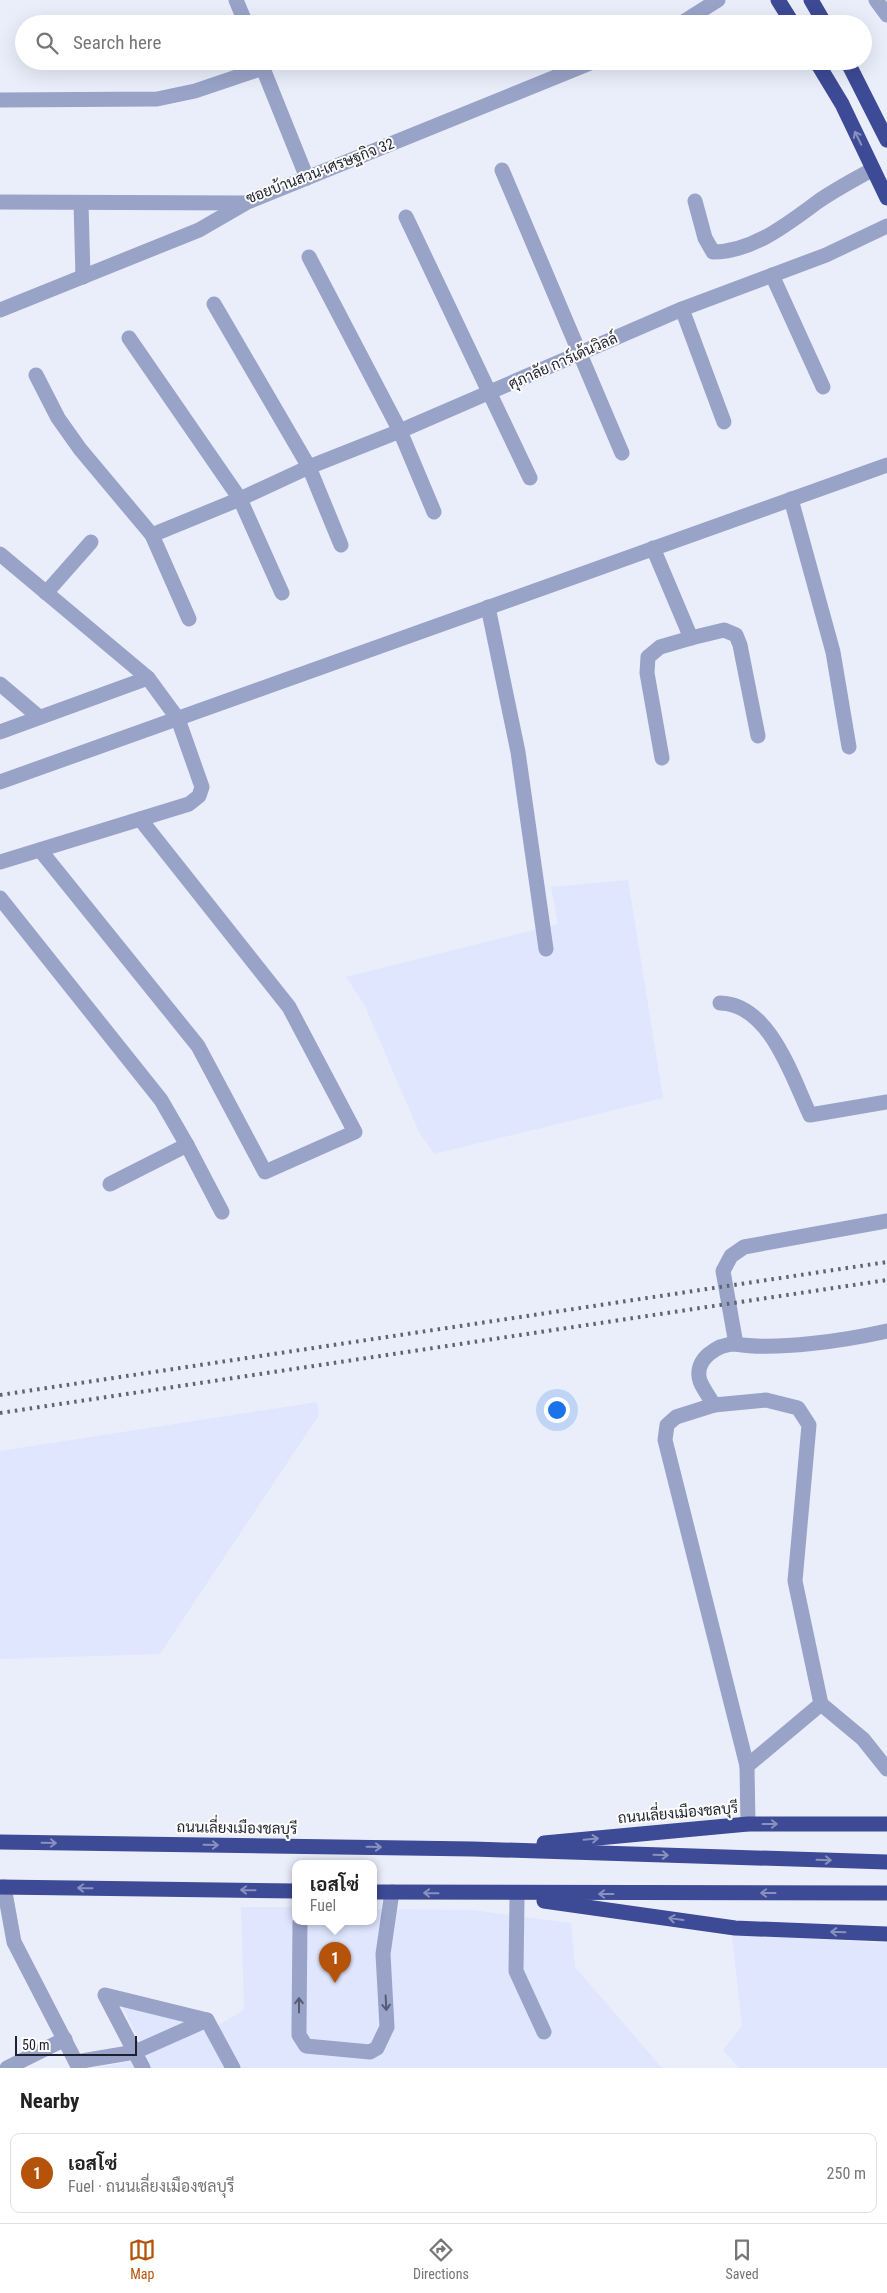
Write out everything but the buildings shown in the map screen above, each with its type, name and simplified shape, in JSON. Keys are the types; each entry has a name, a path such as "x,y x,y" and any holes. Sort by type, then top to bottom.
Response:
{"highway":[{"path":"778,0 787,15"},
{"path":"811,0 820,15"},
{"path":"821,70 842,104 887,198"},
{"path":"852,70 887,140"},
{"name":"ถนนเลี่ยงเมืองชลบุรี","path":"473,1849 748,1824 887,1824"},
{"name":"ถนนเลี่ยงเมืองชลบุรี","path":"0,1842 473,1849 887,1862"},
{"path":"2,1887 292,1891"},
{"path":"377,1892 480,1894 887,1893"},
{"path":"480,1894 735,1928 887,1934"}],"street":[{"path":"236,0 242,15"},
{"path":"694,15 718,0"},
{"path":"876,0 887,15"},
{"path":"0,100 157,99 195,91 249,70"},
{"path":"264,70 307,178"},
{"name":"ซอยบ้านสวน-เศรษฐกิจ 32","path":"0,202 245,203 573,70"},
{"path":"695,201 705,238 713,252 727,252 762,239 792,222 817,203 873,169"},
{"path":"502,170 581,352 622,453"},
{"path":"81,203 83,278"},
{"path":"0,310 199,230 245,203"},
{"path":"406,217 530,478"},
{"name":"ศุภาลัย การ์เด้นวิลล์","path":"152,535 240,499 310,467 400,431 682,309 826,255 887,226"},
{"path":"309,257 400,431 434,512"},
{"path":"772,276 823,387"},
{"path":"214,304 310,467 341,545"},
{"path":"682,309 724,422"},
{"path":"128,338 240,499 282,593"},
{"path":"36,375 58,418 152,535 188,619"},
{"path":"0,782 887,465"},
{"path":"791,499 833,652 849,747"},
{"path":"46,592 91,542"},
{"path":"653,548 691,638"},
{"path":"0,554 148,678 178,719 202,787 199,796 189,804 0,862"},
{"path":"488,607 518,752 546,949"},
{"path":"662,758 647,673 648,657 660,647 724,630 736,635 740,645 758,736"},
{"path":"0,732 148,678"},
{"path":"0,684 40,717"},
{"path":"40,850 198,1046 265,1172 355,1132 289,1007 140,819"},
{"path":"0,898 161,1100 222,1212"},
{"path":"720,1002 734,1003 759,1019 779,1048 810,1115 887,1102"},
{"path":"110,1184 187,1145"},
{"path":"736,1344 723,1271 731,1256 744,1247 762,1242 887,1222"},
{"path":"714,1405 700,1380 702,1364 709,1353 725,1344 750,1346 804,1344 887,1330"},
{"path":"748,1824 747,1766 665,1440 667,1425 676,1417 714,1405 766,1400 798,1408 809,1425 795,1581 821,1704 863,1739 887,1769"},
{"path":"747,1766 821,1704"},
{"path":"2,1887 14,1942 77,2065 134,2052 207,2020"},
{"path":"300,1925 299,2027 302,2042 306,2046 370,2052 377,2048 387,2027 384,1954 392,1892"},
{"path":"517,1898 516,1970 544,2032"},
{"path":"143,2068 105,1995 207,2020 233,2068"},
{"path":"7,2068 65,2039"}],"shaded area":[{"path":"628,880 663,1098 434,1154 419,1132 364,1004 346,977 558,924 551,887"},
{"path":"317,1402 319,1415 160,1654 0,1659 0,1451"},
{"path":"241,1907 292,1907 292,1925 377,1925 377,1909 471,1910 571,1923 575,1967 662,2068 94,2068 148,2058 121,2004 215,2027 244,2010"},
{"path":"732,1935 887,1943 887,2068 739,2068 723,2050 742,2026"}],"railway":[{"path":"0,1395 887,1262"},
{"path":"0,1413 887,1280"}],"place":[{"name":"เอสโซ่","path":"335,1983"}]}
